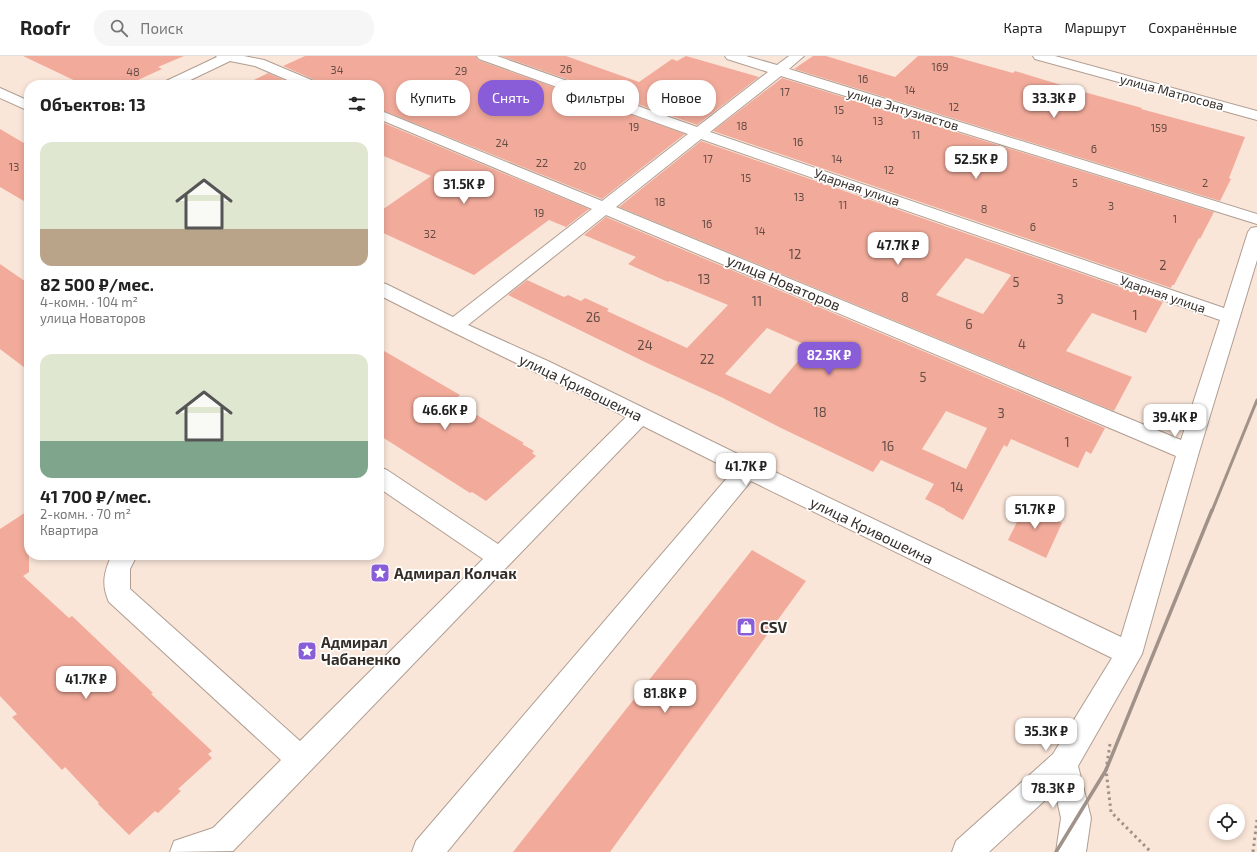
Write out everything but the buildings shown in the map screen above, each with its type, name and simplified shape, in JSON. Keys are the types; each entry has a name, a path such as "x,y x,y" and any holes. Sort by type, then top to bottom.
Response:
{"main road":[{"name":"Ударная улица","path":"484,56 1230,317"},
{"name":"улица Энтузиастов","path":"732,56 1257,219"},
{"path":"454,326 797,56"},
{"name":"улица Матросова","path":"1040,56 1257,116"},
{"path":"179,80 227,57 259,63 299,80"},
{"path":"0,92 24,105"},
{"name":"улица Новаторов","path":"384,116 1188,452"},
{"path":"967,852 1063,764 1129,654 1188,452 1257,232"},
{"name":"улица Кривошеина","path":"384,291 1129,654"},
{"path":"185,852 222,840 640,416"},
{"path":"427,852 748,469"},
{"path":"384,479 500,558"},
{"path":"121,560 115,579 118,594 300,760"},
{"path":"1063,764 1076,818 1071,852"}],"path":[{"path":"1111,736 1106,770 1111,812 1151,852"},
{"path":"1253,852 1257,820"}],"railway":[{"path":"1212,511 1257,400"},
{"path":"1056,852 1106,770 1212,510"}],"place":[{"name":"Адмирал Колчак","path":"380,573"},
{"name":"CSV","path":"746,627"},
{"name":"Адмирал Чабаненко","path":"307,651"}]}
